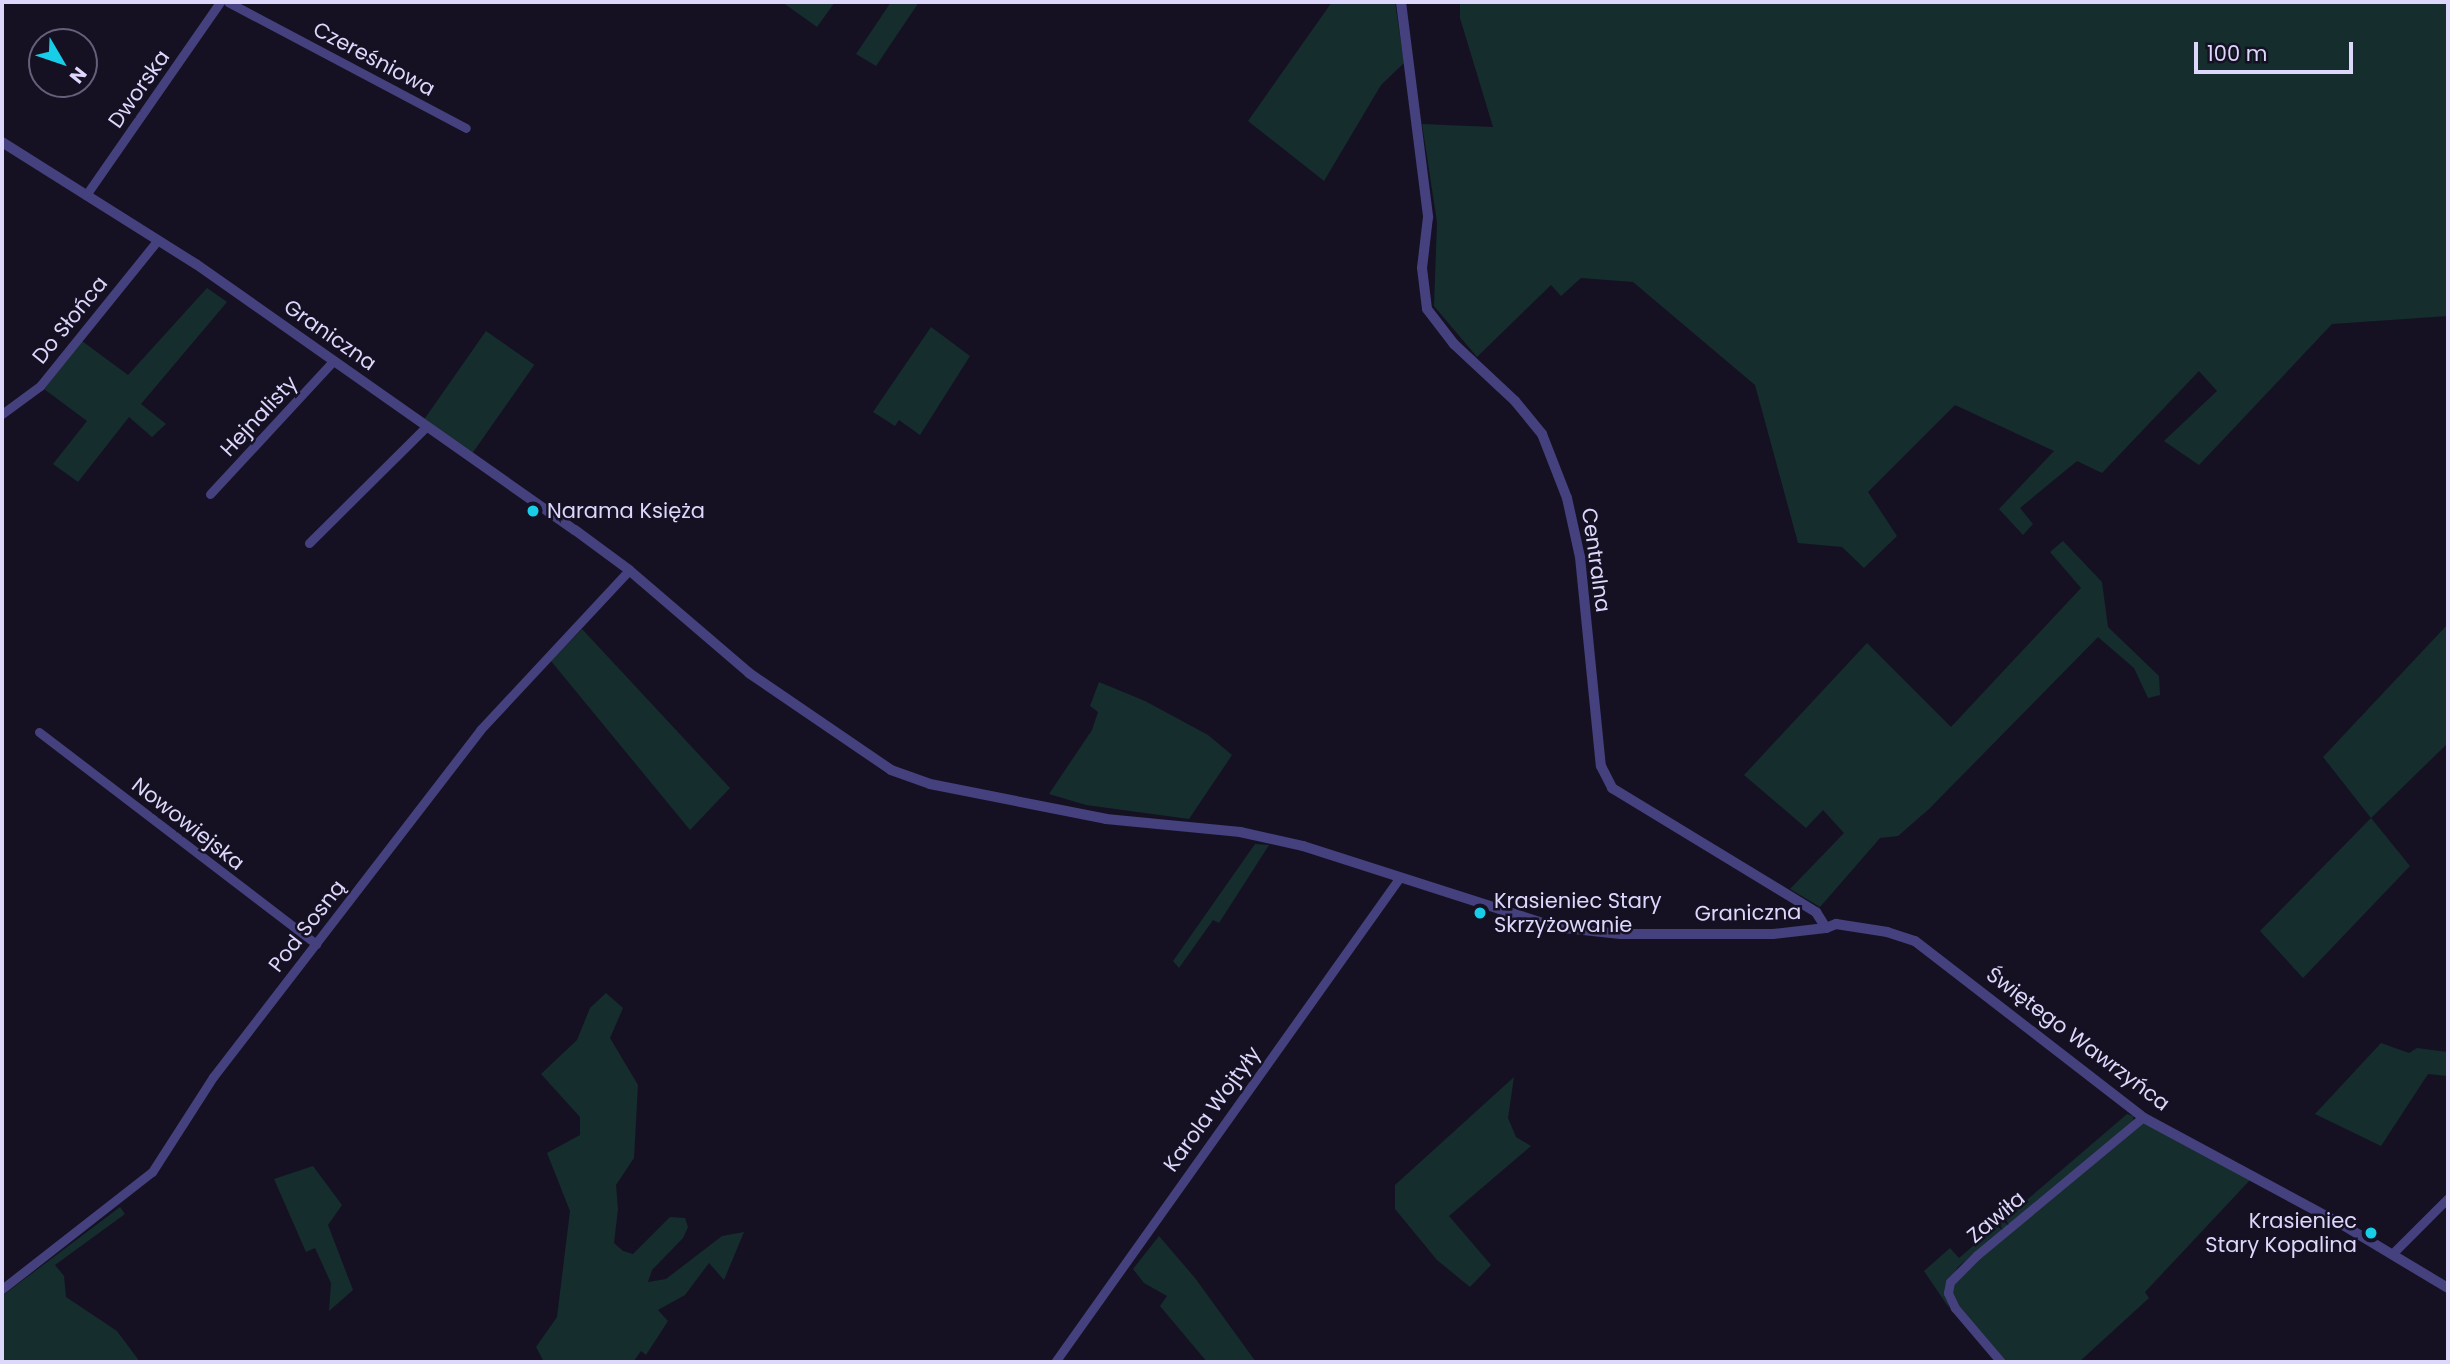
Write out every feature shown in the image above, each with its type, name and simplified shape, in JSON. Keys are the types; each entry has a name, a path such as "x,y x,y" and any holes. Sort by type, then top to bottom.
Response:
{"street":[{"name":"Dworska","path":"86,195 220,2"},
{"name":"Czereśniowa","path":"228,2 466,128"},
{"name":"Centralna","path":"1401,2 1428,217 1422,268 1427,309 1454,344 1516,401 1542,434 1567,498 1580,557 1601,766 1612,788 1816,912 1826,928"},
{"name":"Graniczna","path":"2,142 158,240 629,570 749,673 891,770 930,784 1106,819 1240,832 1303,846 1555,928 1621,934 1773,934 1826,928"},
{"name":"Do Słońca","path":"2,414 40,386 158,240"},
{"name":"Hejnalisty","path":"210,494 333,361"},
{"path":"309,543 426,427"},
{"name":"Pod Sosną","path":"2,1289 152,1172 213,1077 480,730 629,570"},
{"name":"Nowowiejska","path":"39,732 316,944"},
{"name":"Karola Wojtyły","path":"1055,1362 1400,877"},
{"name":"Świętego Wawrzyńca","path":"1826,928 1836,924 1887,932 1915,941 2143,1117 2393,1254 2448,1288"},
{"name":"Zawiła","path":"2001,1362 1955,1308 1948,1293 1950,1282 1977,1255 2143,1117"},
{"path":"2393,1254 2448,1198"}],"green space":[{"path":"782,2 835,2 817,27"},
{"path":"891,2 919,2 876,66 856,54"},
{"path":"1332,2 1395,2 1404,63 1381,85 1324,181 1248,121"},
{"path":"1460,2 2448,2 2448,316 2332,324 2199,465 2164,441 2217,391 2199,371 2102,473 2077,461 2020,508 2033,524 2023,535 1999,509 2054,451 1955,405 1868,492 1897,536 1864,568 1842,547 1798,543 1755,385 1633,282 1581,278 1561,296 1551,285 1477,357 1434,306 1437,222 1422,124 1493,127 1460,18"},
{"path":"207,288 227,302 141,404 166,424 152,437 129,417 78,482 53,464 87,421 44,389 82,341 128,375"},
{"path":"931,327 970,356 920,435 899,420 895,426 873,412"},
{"path":"486,331 534,365 472,453 424,419"},
{"path":"2063,541 2102,582 2108,627 2159,676 2160,695 2148,698 2134,668 2098,637 1929,809 1898,836 1880,838 1820,907 1790,889 1844,833 1823,810 1806,828 1744,775 1867,643 1951,727 2081,588 2050,552"},
{"path":"2448,624 2448,743 2371,818 2323,757"},
{"path":"582,629 730,788 690,830 551,661"},
{"path":"1099,682 1145,701 1208,735 1232,755 1189,819 1086,805 1049,794 1092,730 1098,712 1090,706"},
{"path":"2371,818 2410,866 2303,978 2260,931"},
{"path":"1255,844 1269,845 1219,923 1213,920 1179,968 1173,961"},
{"path":"606,993 623,1008 610,1038 638,1085 634,1158 616,1185 618,1209 614,1243 623,1251 633,1254 670,1217 685,1218 688,1227 683,1238 652,1270 648,1282 666,1279 722,1236 744,1232 724,1280 709,1263 685,1295 658,1310 668,1321 646,1355 641,1351 633,1362 544,1362 536,1347 557,1317 570,1211 547,1153 580,1135 580,1117 541,1074 577,1040 590,1008"},
{"path":"2381,1043 2409,1053 2417,1048 2448,1052 2448,1076 2428,1074 2381,1146 2315,1114"},
{"path":"1514,1077 1508,1118 1516,1137 1531,1146 1449,1216 1491,1265 1470,1287 1437,1260 1395,1209 1395,1185"},
{"path":"2127,1114 2133,1116 2134,1123 1958,1267 1945,1287 1949,1308 1924,1271 1950,1248 1959,1258"},
{"path":"2142,1122 2250,1180 2145,1292 2149,1298 2079,1362 2006,1362 1956,1306 1951,1291 1957,1276"},
{"path":"313,1166 342,1205 328,1225 353,1290 329,1311 331,1283 315,1248 306,1252 274,1179"},
{"path":"120,1207 125,1214 55,1265 64,1276 66,1297 117,1331 140,1362 5,1362 2,1359 2,1296"},
{"path":"1159,1236 1195,1278 1256,1362 1207,1362 1160,1306 1167,1296 1144,1283 1133,1269"}],"place":[{"name":"Narama Księża","path":"533,511"},
{"name":"Krasieniec Stary Skrzyżowanie","path":"1480,913"},
{"name":"Krasieniec Stary Kopalina","path":"2371,1233"}]}
